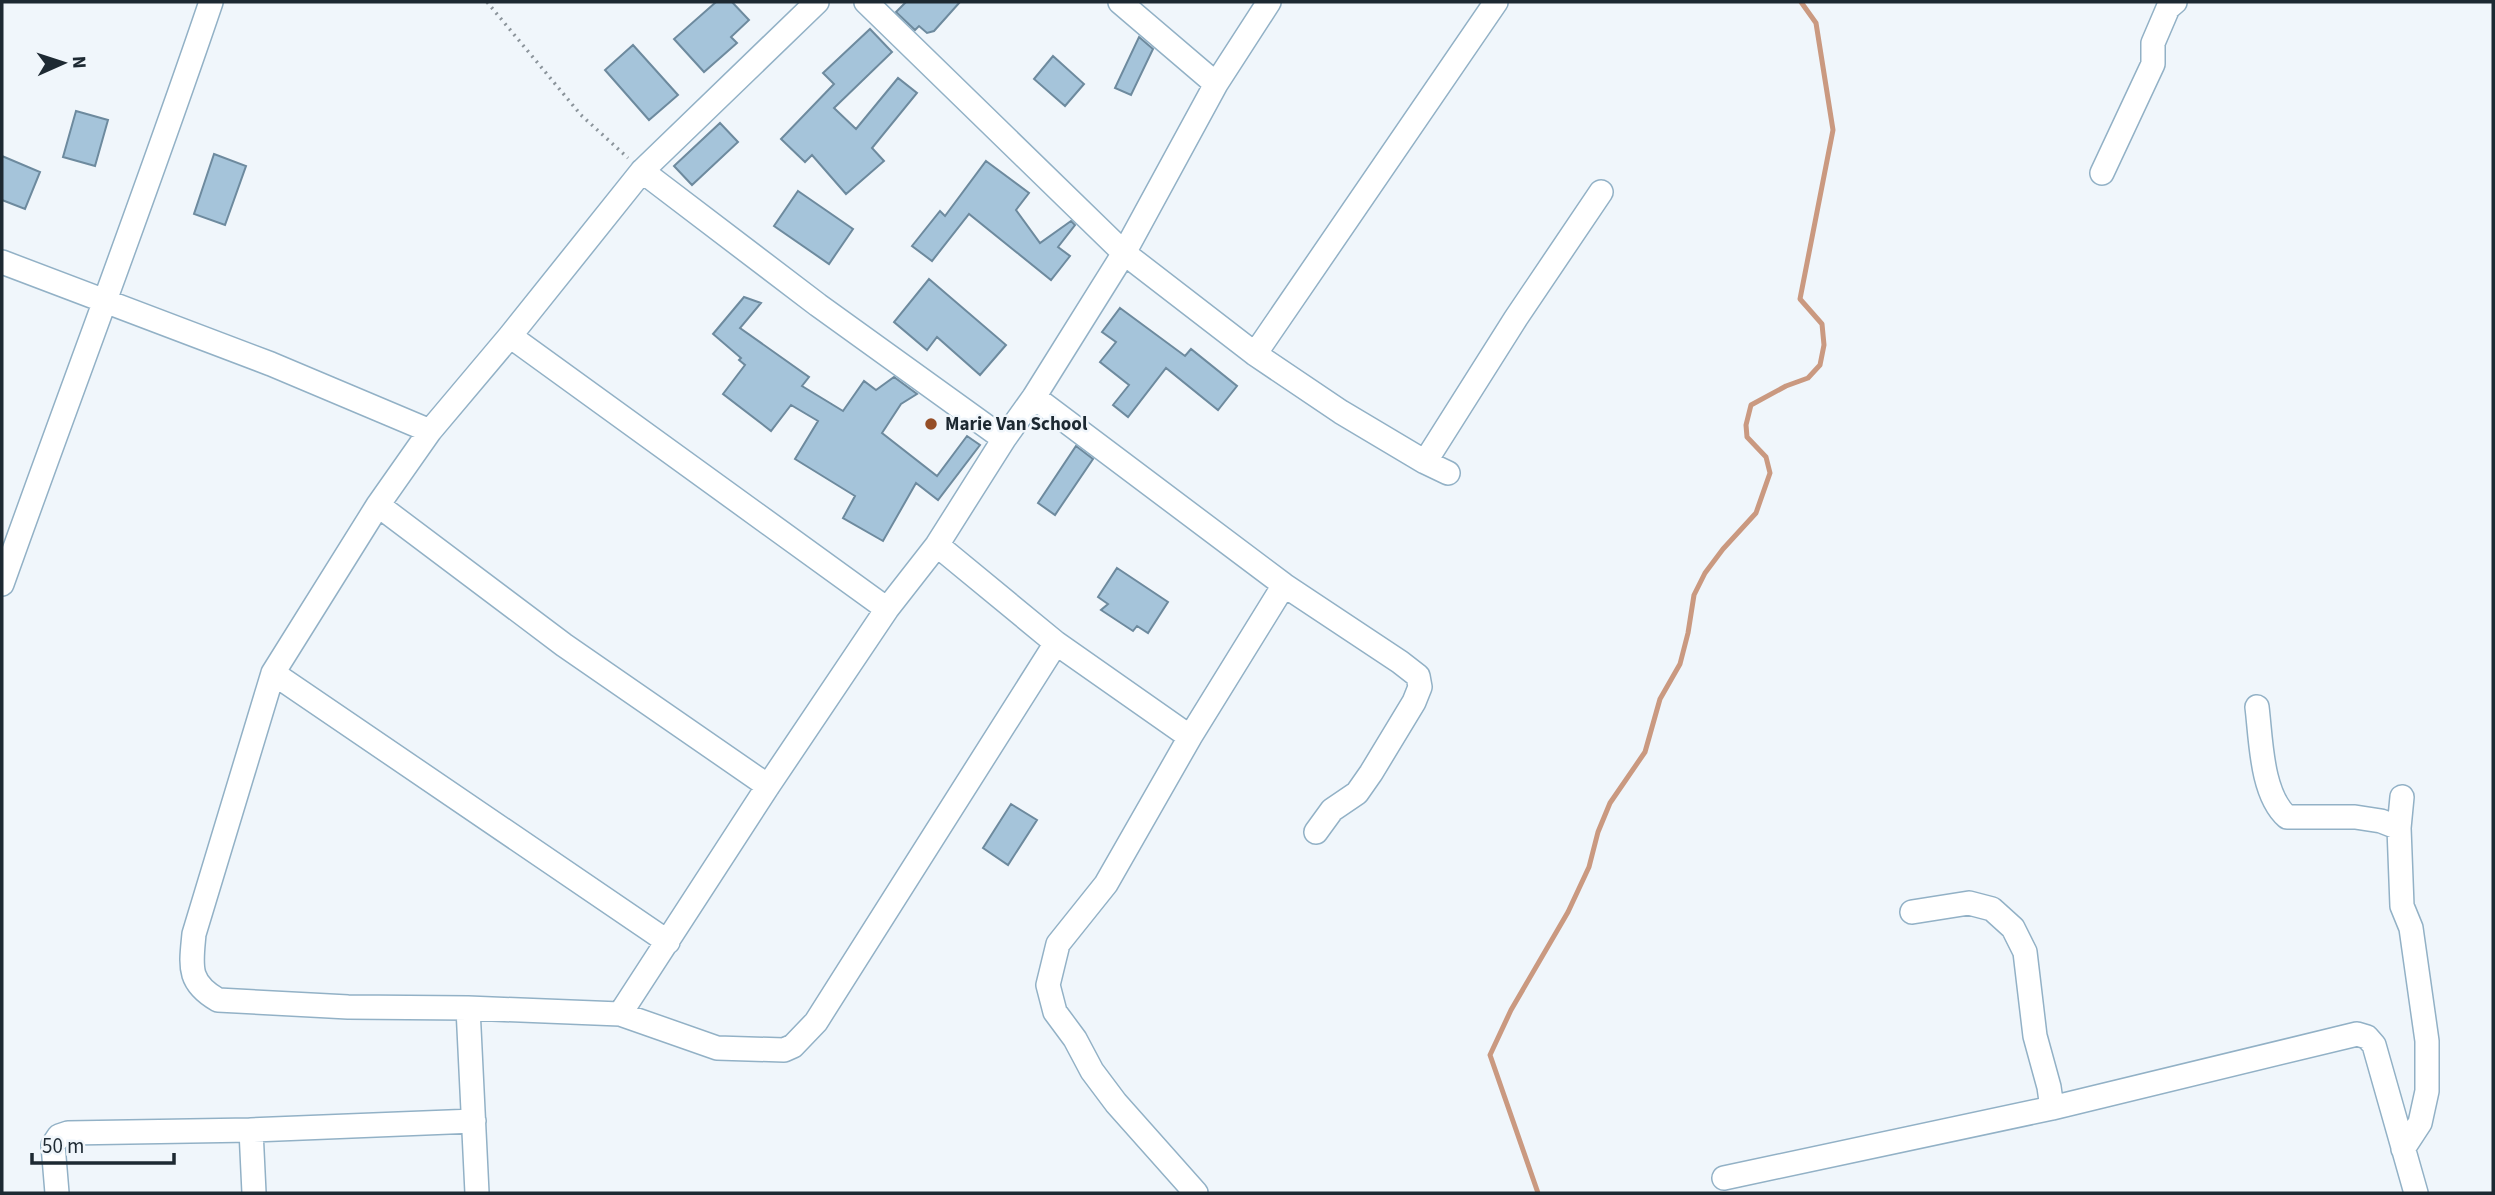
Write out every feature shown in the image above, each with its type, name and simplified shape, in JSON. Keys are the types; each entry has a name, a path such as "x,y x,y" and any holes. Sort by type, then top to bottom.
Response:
{"street":[{"path":"2,584 167,133 211,2"},
{"path":"817,2 642,170 510,336 430,431 378,505 273,673 194,934 194,975 200,989 218,1000 348,1007 620,1014 717,1048 774,1051 793,1046 816,1022 1056,643"},
{"path":"866,2 1124,253 1255,354 1341,412 1448,473"},
{"path":"1120,2 1216,85"},
{"path":"620,1014 768,786 887,609 937,545 1034,397 1124,253 1216,85 1269,2"},
{"path":"1255,354 1496,2"},
{"path":"2102,173 2153,64 2153,43 2168,8 2175,2"},
{"path":"642,170 818,305 1004,439"},
{"path":"1425,462 1516,318 1601,192"},
{"path":"2,262 271,364 430,431"},
{"path":"510,336 887,609"},
{"path":"1034,397 1284,585 1418,676 1420,687 1414,702 1357,793 1332,810 1316,832"},
{"path":"378,505 564,645 768,786"},
{"path":"937,545 1056,643 1189,737"},
{"path":"1196,1193 1116,1103 1092,1071 1075,1039 1055,1012 1048,985 1058,944 1106,884 1189,737 1284,585"},
{"path":"273,673 668,942"},
{"path":"2257,707 2267,781 2279,810 2287,817 2355,817 2381,821 2399,828"},
{"path":"2402,797 2399,828 2402,906 2412,928 2427,1041 2427,1091 2420,1123 2403,1149"},
{"path":"1912,912 1969,903 1992,909 2013,928 2025,952 2035,1036 2052,1108"},
{"path":"468,1008 477,1193"},
{"path":"1724,1178 2052,1108 2357,1034 2367,1037 2374,1045 2416,1193"},
{"path":"57,1193 53,1144 59,1136 68,1133 474,1121"},
{"path":"251,1129 254,1193"}],"path":[{"path":"487,2 581,115 642,170"}],"building":[{"path":"716,2 732,2 749,20 731,37 737,43 704,72 674,39"},
{"path":"906,2 960,2 934,31 927,33 919,26 915,30 896,12"},
{"path":"870,29 892,52 834,108 856,129 898,78 917,93 872,148 884,161 846,194 812,155 805,162 781,139 834,84 823,73"},
{"path":"1139,37 1153,49 1131,95 1115,88"},
{"path":"633,45 678,95 649,120 605,70"},
{"path":"1053,56 1084,84 1065,106 1034,79"},
{"path":"76,111 108,120 95,166 63,157"},
{"path":"720,123 738,142 692,185 674,166"},
{"path":"214,154 246,166 225,225 194,214"},
{"path":"2,156 40,172 25,209 2,200"},
{"path":"986,161 1029,193 1016,210 1040,243 1071,221 1075,225 1058,247 1070,256 1051,280 969,214 932,261 912,246 940,211 945,216"},
{"path":"798,191 853,229 829,264 774,226"},
{"path":"929,279 1006,345 980,375 937,337 927,350 894,322"},
{"path":"744,297 761,303 740,328 809,377 802,386 843,411 864,381 876,390 894,377 917,394 901,404 882,433 937,476 967,436 980,445 938,500 916,483 883,541 843,518 855,496 795,459 818,421 791,405 771,431 723,394 745,365 739,360 741,358 713,334"},
{"path":"1120,308 1185,356 1191,349 1237,386 1218,410 1166,368 1128,417 1113,405 1129,385 1100,362 1116,342 1102,332"},
{"path":"1076,446 1093,459 1055,515 1038,503"},
{"path":"1117,568 1168,602 1148,633 1137,626 1133,631 1101,610 1108,604 1098,597"},
{"path":"1011,804 1037,820 1008,865 983,848"}],"waterway":[{"path":"1538,1193 1490,1055 1511,1010 1568,912 1589,867 1598,832 1610,803 1645,752 1660,699 1680,664 1694,595 1705,573 1723,549 1756,513 1770,473 1766,457 1747,437 1746,425 1751,405 1786,386 1808,378 1820,365 1824,345 1822,324 1800,299 1833,130 1816,23 1801,2"}],"place":[{"name":"Marie Van School","path":"931,424"}]}
